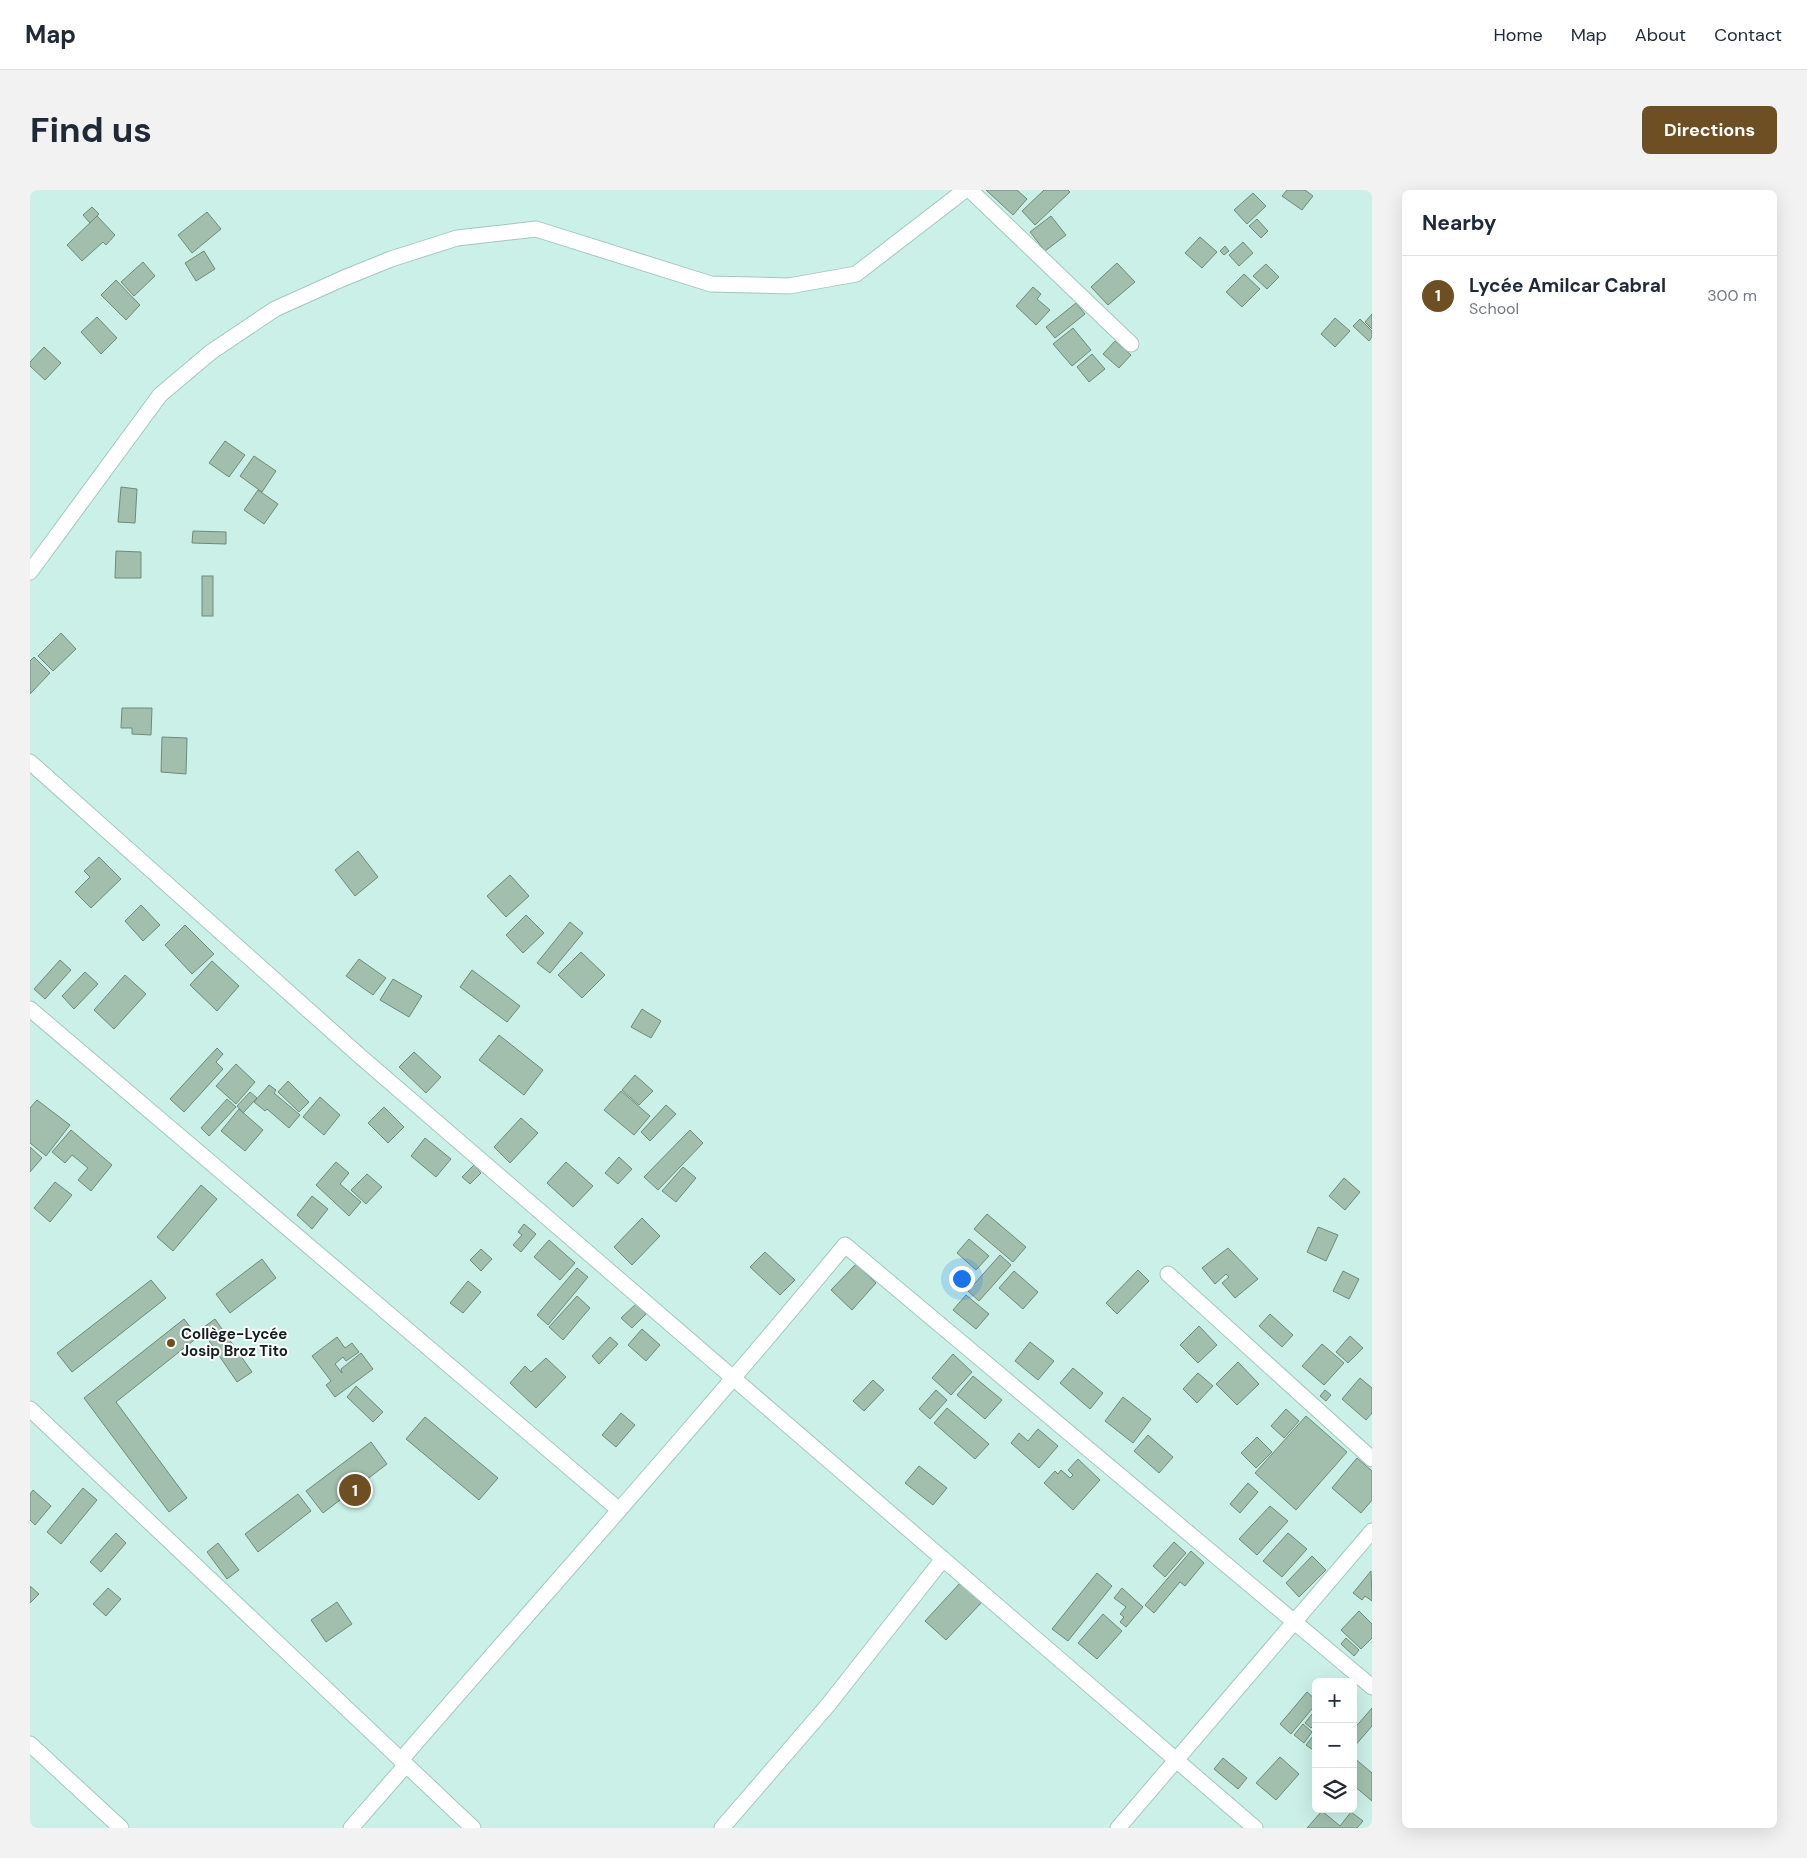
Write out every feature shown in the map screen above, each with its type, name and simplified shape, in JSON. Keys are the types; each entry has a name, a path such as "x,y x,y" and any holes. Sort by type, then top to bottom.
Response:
{"street":[{"path":"30,572 160,395 211,352 275,309 344,278 391,259 456,238 536,229 711,284 788,286 856,274 965,190"},
{"path":"970,190 1131,344"},
{"path":"30,762 368,1063 1255,1828"},
{"path":"30,1009 618,1509"},
{"path":"351,1828 403,1763 618,1509 735,1379 845,1245 1372,1687"},
{"path":"1168,1274 1372,1459"},
{"path":"30,1409 473,1828"},
{"path":"1118,1828 1372,1531"},
{"path":"722,1828 828,1705 943,1559"},
{"path":"30,1744 121,1828"}],"building":[{"path":"986,190 1017,190 1027,199 1013,215"},
{"path":"1044,190 1068,190 1070,192 1035,225 1022,211"},
{"path":"1287,190 1305,190 1313,196 1302,210 1282,196"},
{"path":"1253,193 1266,206 1247,224 1234,210"},
{"path":"92,207 99,214 90,223 83,215"},
{"path":"207,212 221,229 192,253 178,235"},
{"path":"97,216 115,235 106,245 103,242 82,261 67,245"},
{"path":"1051,216 1066,235 1045,251 1030,232"},
{"path":"1257,219 1268,231 1261,238 1249,226"},
{"path":"1200,237 1217,252 1202,268 1185,253"},
{"path":"1243,242 1253,253 1239,266 1229,255"},
{"path":"1225,246 1229,251 1224,255 1220,251"},
{"path":"204,251 215,269 196,281 185,263"},
{"path":"143,262 155,276 134,296 121,282"},
{"path":"1117,263 1135,282 1108,305 1091,287"},
{"path":"1266,264 1279,277 1267,289 1253,276"},
{"path":"1244,274 1260,289 1242,307 1226,292"},
{"path":"116,280 140,305 126,320 101,295"},
{"path":"1033,287 1041,294 1037,299 1050,310 1036,325 1016,306"},
{"path":"1076,303 1085,314 1055,338 1046,327"},
{"path":"1372,314 1372,329 1365,322"},
{"path":"97,317 117,338 101,354 81,332"},
{"path":"1335,318 1350,331 1335,347 1321,334"},
{"path":"1360,319 1372,331 1372,337 1369,341 1353,326"},
{"path":"1073,328 1091,350 1072,366 1053,344"},
{"path":"1115,341 1131,355 1119,368 1103,354"},
{"path":"44,347 61,363 45,380 30,366 30,362"},
{"path":"1092,354 1105,369 1089,382 1077,367"},
{"path":"225,441 245,455 229,477 209,463"},
{"path":"254,456 276,471 262,492 240,476"},
{"path":"121,487 137,489 135,523 118,522"},
{"path":"258,490 278,504 264,524 244,510"},
{"path":"193,531 226,532 226,544 192,543"},
{"path":"116,551 141,552 141,578 115,578"},
{"path":"202,576 213,576 213,616 202,616"},
{"path":"61,633 76,649 53,671 38,656"},
{"path":"34,657 50,673 30,694 30,661"},
{"path":"122,708 152,708 151,735 132,734 132,728 121,728"},
{"path":"162,737 187,738 186,774 161,772"},
{"path":"358,851 378,877 355,896 335,870"},
{"path":"99,857 121,879 91,908 75,892 90,877 84,871"},
{"path":"510,875 529,896 506,917 487,896"},
{"path":"141,905 160,925 143,941 125,921"},
{"path":"526,915 544,933 523,953 506,935"},
{"path":"570,922 583,933 550,973 537,963"},
{"path":"185,925 214,954 192,974 165,945"},
{"path":"581,952 605,975 582,998 558,975"},
{"path":"359,959 386,978 373,995 346,976"},
{"path":"60,960 71,970 45,999 34,989"},
{"path":"212,961 239,986 217,1011 190,985"},
{"path":"472,970 520,1006 507,1022 460,987"},
{"path":"85,972 98,984 74,1009 62,996"},
{"path":"125,975 146,994 114,1029 94,1010"},
{"path":"393,979 422,996 409,1017 380,1000"},
{"path":"642,1009 661,1021 651,1038 631,1027"},
{"path":"499,1035 543,1070 524,1095 479,1060"},
{"path":"217,1048 223,1054 216,1062 223,1069 184,1112 170,1099"},
{"path":"414,1052 441,1077 426,1093 399,1067"},
{"path":"236,1064 255,1082 236,1104 216,1086"},
{"path":"635,1075 653,1091 639,1105 622,1090"},
{"path":"288,1081 309,1102 299,1112 278,1092"},
{"path":"269,1085 276,1090 274,1093 300,1115 289,1128 267,1109 265,1111 254,1102"},
{"path":"621,1091 650,1116 634,1135 604,1110"},
{"path":"250,1092 257,1098 243,1113 237,1106"},
{"path":"320,1097 340,1115 324,1135 303,1117"},
{"path":"227,1099 236,1107 209,1136 201,1128"},
{"path":"37,1100 70,1125 46,1156 30,1143 30,1108"},
{"path":"666,1105 676,1114 650,1141 641,1132"},
{"path":"384,1107 404,1127 388,1143 368,1123"},
{"path":"239,1109 263,1130 245,1151 221,1131"},
{"path":"521,1118 538,1133 510,1163 494,1147"},
{"path":"71,1130 112,1165 91,1191 78,1180 88,1168 72,1155 65,1163 52,1152"},
{"path":"690,1130 703,1143 658,1190 644,1177"},
{"path":"425,1138 451,1159 436,1177 411,1156"},
{"path":"30,1147 42,1158 30,1172"},
{"path":"619,1157 632,1169 618,1184 605,1173"},
{"path":"336,1162 349,1173 340,1184 361,1202 349,1216 316,1185"},
{"path":"566,1162 593,1186 573,1207 547,1183"},
{"path":"474,1165 481,1173 470,1184 462,1177"},
{"path":"683,1167 696,1178 676,1202 662,1191"},
{"path":"367,1174 382,1187 366,1204 351,1190"},
{"path":"1344,1178 1360,1192 1345,1210 1329,1196"},
{"path":"55,1182 72,1195 50,1222 34,1208"},
{"path":"201,1185 217,1199 173,1251 157,1237"},
{"path":"312,1196 328,1209 312,1229 297,1215"},
{"path":"987,1214 1026,1247 1013,1262 974,1229"},
{"path":"642,1218 660,1236 632,1265 614,1247"},
{"path":"524,1224 536,1234 521,1252 513,1245 522,1235 518,1232"},
{"path":"1318,1227 1338,1235 1326,1261 1307,1252"},
{"path":"969,1239 989,1256 976,1270 957,1253"},
{"path":"549,1240 575,1263 560,1280 534,1257"},
{"path":"1228,1248 1258,1279 1235,1298 1222,1283 1229,1277 1226,1274 1215,1284 1202,1268"},
{"path":"481,1249 492,1259 481,1271 470,1260"},
{"path":"765,1252 795,1280 780,1295 750,1267"},
{"path":"1000,1255 1011,1265 979,1301 968,1291"},
{"path":"262,1259 276,1278 230,1313 216,1294"},
{"path":"856,1264 876,1283 852,1310 831,1290"},
{"path":"577,1268 588,1277 548,1325 537,1315"},
{"path":"1138,1270 1149,1281 1117,1314 1106,1303"},
{"path":"1014,1271 1038,1292 1023,1309 999,1288"},
{"path":"1343,1271 1359,1279 1349,1299 1333,1291"},
{"path":"151,1280 166,1298 72,1372 57,1353"},
{"path":"468,1281 481,1292 463,1313 450,1303"},
{"path":"966,1295 989,1314 976,1329 953,1310"},
{"path":"577,1296 590,1308 563,1340 549,1327"},
{"path":"636,1304 646,1314 632,1328 621,1318"},
{"path":"1270,1314 1293,1335 1282,1347 1259,1326"},
{"path":"184,1319 198,1337 116,1402 187,1498 169,1512 84,1398"},
{"path":"215,1319 252,1372 237,1382 201,1329"},
{"path":"1199,1326 1217,1345 1198,1363 1180,1345"},
{"path":"642,1329 660,1345 646,1361 628,1345"},
{"path":"1350,1336 1363,1348 1348,1363 1336,1352"},
{"path":"337,1337 345,1348 352,1343 359,1352 346,1361 343,1357 335,1364 342,1373 341,1369 361,1353 373,1369 335,1397 326,1385 331,1381 312,1356"},
{"path":"610,1337 618,1344 599,1364 592,1356"},
{"path":"1030,1342 1054,1361 1038,1380 1015,1361"},
{"path":"1322,1344 1344,1363 1324,1385 1302,1366"},
{"path":"953,1354 972,1372 951,1395 932,1378"},
{"path":"546,1358 566,1377 536,1408 510,1383 525,1366 531,1372"},
{"path":"1238,1362 1259,1384 1237,1405 1216,1384"},
{"path":"1073,1368 1103,1393 1090,1409 1060,1383"},
{"path":"1198,1373 1213,1386 1197,1403 1183,1389"},
{"path":"973,1376 1002,1400 985,1419 957,1395"},
{"path":"1360,1378 1372,1388 1372,1413 1366,1420 1342,1399"},
{"path":"873,1380 884,1390 864,1411 853,1401"},
{"path":"356,1386 383,1412 373,1422 347,1397"},
{"path":"936,1390 947,1400 930,1419 919,1409"},
{"path":"1325,1390 1331,1395 1326,1401 1320,1396"},
{"path":"1123,1397 1151,1419 1133,1443 1105,1421"},
{"path":"947,1408 989,1444 975,1459 934,1423"},
{"path":"1286,1409 1299,1421 1284,1438 1271,1426"},
{"path":"621,1413 635,1425 616,1447 602,1435"},
{"path":"1306,1416 1347,1452 1296,1510 1255,1473"},
{"path":"425,1417 498,1478 479,1500 406,1439"},
{"path":"1038,1429 1058,1446 1039,1468 1011,1443 1019,1433 1028,1441"},
{"path":"1148,1435 1173,1457 1159,1473 1134,1451"},
{"path":"1257,1437 1272,1452 1256,1468 1241,1453"},
{"path":"371,1442 387,1464 323,1513 306,1491"},
{"path":"1357,1458 1372,1471 1372,1500 1361,1513 1332,1488"},
{"path":"1078,1459 1100,1480 1073,1510 1044,1483 1055,1471 1058,1474 1061,1470 1070,1478 1073,1475 1068,1470"},
{"path":"919,1466 947,1488 933,1505 905,1483"},
{"path":"1248,1483 1258,1492 1240,1513 1230,1504"},
{"path":"83,1488 97,1500 61,1544 47,1532"},
{"path":"33,1490 51,1506 35,1525 30,1520 30,1494"},
{"path":"298,1494 311,1511 258,1552 245,1534"},
{"path":"1270,1506 1288,1521 1257,1555 1239,1539"},
{"path":"116,1533 126,1543 101,1572 90,1562"},
{"path":"1288,1533 1307,1549 1282,1577 1263,1561"},
{"path":"1174,1542 1186,1553 1165,1577 1153,1566"},
{"path":"218,1543 239,1570 227,1579 207,1552"},
{"path":"1191,1551 1204,1563 1185,1586 1180,1582 1154,1613 1145,1605"},
{"path":"1312,1556 1326,1570 1299,1597 1286,1583"},
{"path":"1371,1571 1372,1601 1365,1596 1362,1600 1353,1593"},
{"path":"1097,1573 1112,1586 1068,1641 1052,1629"},
{"path":"961,1582 982,1602 946,1640 925,1621"},
{"path":"30,1586 39,1594 30,1603"},
{"path":"108,1588 121,1599 106,1616 93,1604"},
{"path":"1122,1588 1143,1607 1126,1627 1120,1622 1124,1617 1120,1614 1126,1607 1114,1598"},
{"path":"337,1602 352,1624 326,1642 311,1620"},
{"path":"1359,1611 1372,1624 1372,1638 1361,1649 1341,1630"},
{"path":"1103,1614 1122,1631 1097,1659 1078,1643"},
{"path":"1346,1638 1359,1650 1354,1656 1341,1644"},
{"path":"1307,1692 1312,1696 1312,1709 1291,1734 1280,1724"},
{"path":"1372,1708 1372,1726 1357,1743 1357,1725"},
{"path":"1312,1714 1312,1727 1305,1723"},
{"path":"1303,1724 1312,1732 1304,1743 1294,1735"},
{"path":"1312,1737 1312,1749 1306,1745"},
{"path":"1280,1757 1299,1774 1276,1800 1256,1783"},
{"path":"1223,1758 1247,1778 1238,1789 1214,1769"},
{"path":"1357,1760 1372,1773 1372,1801 1357,1788"},
{"path":"1320,1813 1324,1813 1340,1826 1350,1813 1363,1821 1357,1828 1307,1828"}],"place":[{"name":"Collège-Lycée Josip Broz Tito","path":"171,1343"},
{"name":"Lycée Amilcar Cabral","path":"355,1490"}]}
